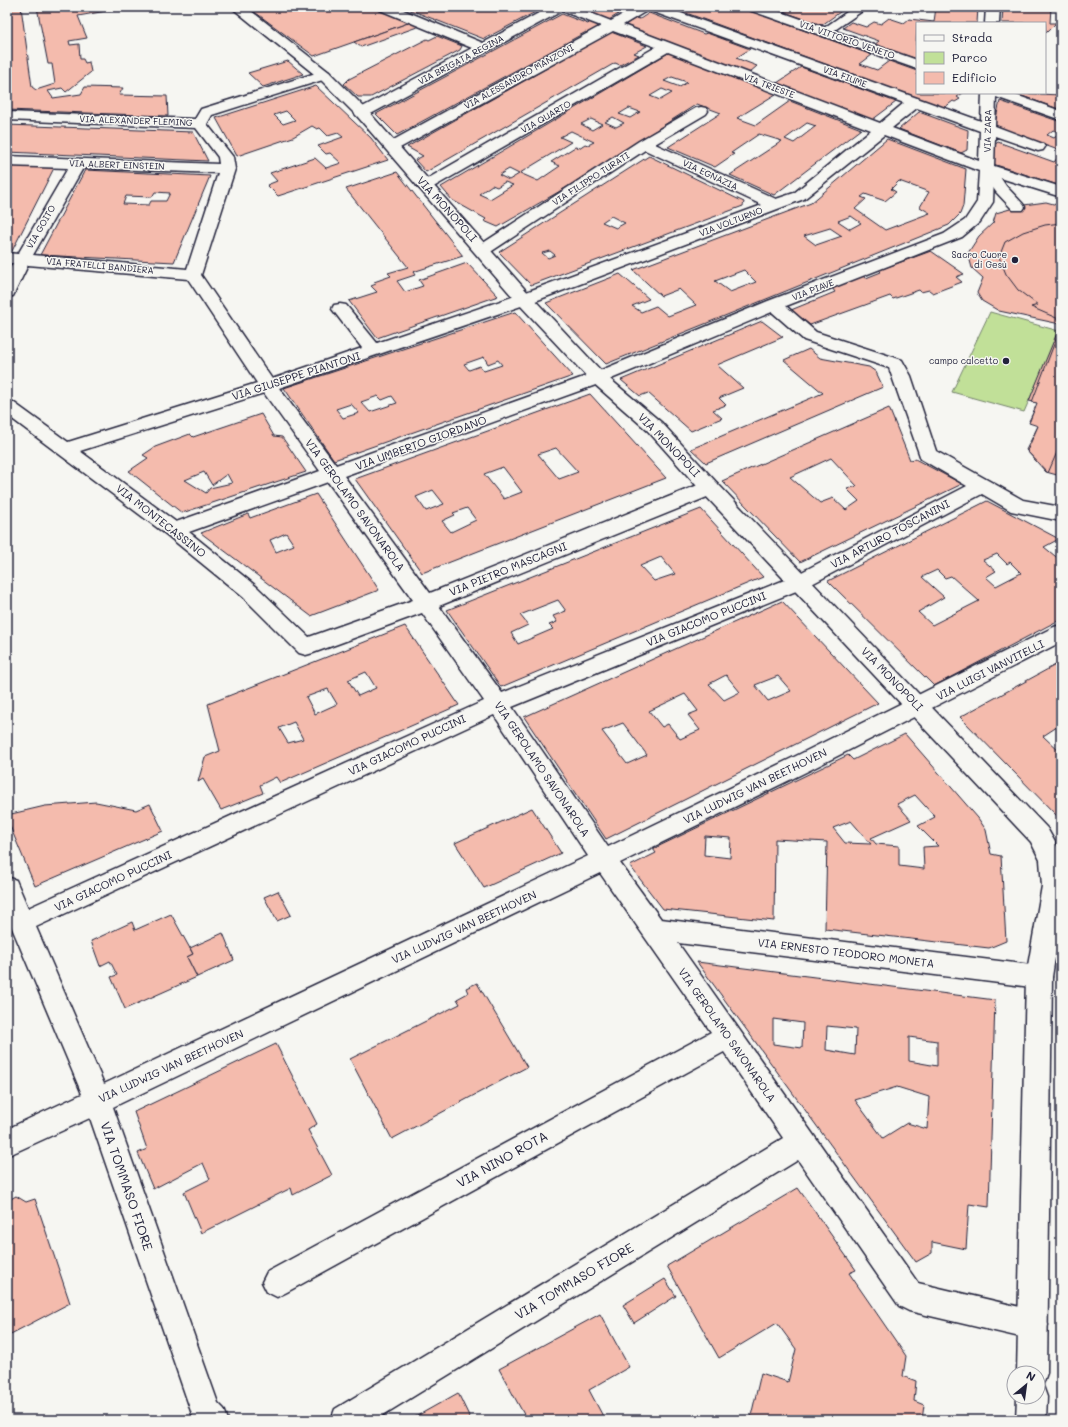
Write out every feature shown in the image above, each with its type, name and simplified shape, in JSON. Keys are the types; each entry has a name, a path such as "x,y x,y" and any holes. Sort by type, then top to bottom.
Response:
{"street":[{"name":"VIA MONOPOLI","path":"238,7 324,75 362,113 393,146 425,186 483,250 524,299 598,378 655,427 710,488 1039,835 1052,859 1059,884 1039,977 1032,1365"},
{"path":"385,7 483,48"},
{"name":"VIA BRIGATA REGINA","path":"362,113 560,7"},
{"name":"VIA TRIESTE","path":"563,7 982,167 1061,192"},
{"name":"VIA ALESSANDRO MANZONI","path":"393,146 644,7"},
{"name":"VIA FIUME","path":"652,7 1038,147"},
{"name":"VIA VITTORIO VENETO","path":"754,7 773,10 825,32 916,65"},
{"path":"992,22 993,7"},
{"name":"VIA QUARTO","path":"425,186 666,47"},
{"name":"VIA ALEXANDER FLEMING","path":"7,116 200,124 206,112 324,75"},
{"name":"VIA ZARA","path":"982,167 988,128 989,94"},
{"path":"1000,94 1061,116"},
{"name":"VIA VOLTURNO","path":"524,299 799,196 914,102"},
{"name":"VIA FILIPPO TURATI","path":"483,250 644,144 701,110"},
{"path":"194,275 227,169 225,158 200,124"},
{"name":"VIA EGNAZIA","path":"644,144 775,206"},
{"name":"VIA ALBERT EINSTEIN","path":"7,161 227,169"},
{"name":"VIA GOITO","path":"7,292 15,259 78,164"},
{"name":"VIA PIAVE","path":"598,378 774,305 950,237 968,226 978,216 985,202 982,167"},
{"name":"VIA FRATELLI BANDIERA","path":"15,259 194,275"},
{"name":"VIA GEROLAMO SAVONAROLA","path":"194,275 268,386 498,704 604,860 654,929 909,1296 1033,1326"},
{"name":"VIA GIUSEPPE PIANTONI","path":"67,449 268,386 524,299"},
{"path":"774,305 810,336 896,364 902,376 928,455 1018,506 1061,514"},
{"path":"340,309 374,351"},
{"name":"VIA UMBERTO GIORDANO","path":"174,530 332,475 598,378"},
{"name":"VIA MONTECASSINO","path":"7,406 67,449 174,530 250,592 306,647"},
{"name":"VIA ARTURO TOSCANINI","path":"799,582 982,486"},
{"name":"VIA PIETRO MASCAGNI","path":"306,647 426,603 710,488"},
{"name":"VIA GIACOMO PUCCINI","path":"22,922 498,704 799,582"},
{"name":"VIA LUIGI VANVITELLI","path":"918,706 1061,633"},
{"name":"VIA LUDWIG VAN BEETHOVEN","path":"7,1143 604,860 918,706"},
{"name":"VIA TOMMASO FIORE","path":"7,887 98,1100 206,1413 213,1420"},
{"name":"VIA ERNESTO TEODORO MONETA","path":"654,929 1039,977"},
{"name":"VIA NINO ROTA","path":"277,1282 728,1036"},
{"name":"VIA TOMMASO FIORE","path":"346,1420 802,1142"},
{"path":"1031,1420 1032,1405"}],"lane":[{"path":"825,32 862,7"},
{"path":"982,167 1018,207"}],"green space":[{"name":"campo calcetto","path":"990,312 1059,331 1024,412 952,392"}],"building":[{"path":"7,7 21,7 32,87 36,90 55,84 52,64 48,64 37,7 129,7 78,16 87,38 69,41 70,45 79,44 80,59 83,59 85,63 89,62 91,72 66,92 62,88 48,91 53,98 81,94 85,87 123,88 119,95 167,96 168,116 7,110"},
{"path":"248,7 373,7 411,22 314,56"},
{"path":"403,7 451,7 458,10 464,7 545,7 484,39"},
{"path":"575,7 629,7 609,20"},
{"path":"670,7 740,7 872,55 860,64 877,70 889,61 916,71 916,94 962,94 957,97 960,99 955,102 953,101 944,108"},
{"path":"792,7 847,7 822,25 784,12"},
{"path":"936,7 978,7 977,22 934,22"},
{"path":"1003,7 1051,7 1050,23 1056,23 1046,33 1046,22 1002,22"},
{"path":"649,13 704,34 707,33 750,49 736,58 757,66 749,73 625,25 636,18 640,19"},
{"path":"562,14 588,24 590,22 600,26 587,33 586,32 397,135 376,114"},
{"path":"889,18 904,23 909,19 934,22 916,22 916,59 874,45 879,41 843,28 851,22 866,27 874,22 881,24"},
{"path":"411,22 420,26 361,47 354,42"},
{"path":"611,32 647,46 634,53 639,55 620,65 615,63 426,172 415,160 423,156 407,147"},
{"path":"437,36 462,46 460,50 371,97 358,97 344,84 349,79 427,39 429,40"},
{"path":"670,52 776,94 737,118 756,125 790,101 861,129 774,195 730,175 782,141 759,134 731,153 734,154 715,167 668,147 721,113 697,104 567,187 498,227 484,221 486,219 452,200 441,187","holes":["672,77 687,82 680,87 664,81","662,89 672,93 660,100 650,96","629,108 640,112 630,118 619,114","613,117 624,123 616,127 605,122","591,119 602,124 592,130 581,124","807,123 816,126 794,143 785,139","571,131 594,142 588,145 585,144 579,148 575,147 551,162 560,166 538,181 520,173 571,142 560,137","509,169 519,174 509,180 499,175","505,182 513,185 490,199 479,194 492,185 497,187"]},
{"path":"288,61 303,74 263,87 248,73"},
{"path":"801,67 896,102 872,120 777,83"},
{"path":"316,86 371,138 388,160 278,196 267,185 277,181 270,173 315,158 326,168 341,163 330,153 326,154 318,146 343,137 338,133 328,136 320,128 317,129 312,126 293,137 237,156 216,118","holes":["286,111 295,120 283,124 274,115"]},
{"path":"1017,94 1061,95 1061,110"},
{"path":"1000,101 1061,122 1061,133 1061,151 994,127","holes":["1053,130 1061,133 1054,138 1047,135"]},
{"path":"919,112 968,130 967,150 961,153 899,129"},
{"path":"7,125 193,132 208,161 7,152"},
{"path":"887,139 966,169 963,206 960,214 949,225 606,364 546,303 620,274 649,299 632,306 641,312 656,306 668,316 696,305 679,289 661,296 633,270 811,203","holes":["899,181 929,192 920,207 930,213 885,230 855,209 866,199 861,197 865,194 885,201 896,192 891,189","851,216 861,223 850,229 838,221","830,228 842,236 816,245 804,236","744,270 756,282 730,292 715,281"]},
{"path":"998,142 1054,162 1061,154 1061,186 993,164 994,145"},
{"path":"649,156 744,202 743,206 531,285 499,252","holes":["611,216 625,223 616,228 602,222","550,251 555,255 548,258 542,253"]},
{"path":"7,166 54,168 12,251 7,251"},
{"path":"85,170 210,176 174,262 40,255","holes":["155,192 170,193 166,201 151,201 149,205 123,204 126,196 152,197"]},
{"path":"397,172 463,256 413,272 415,275 397,281 405,292 423,286 419,280 467,263 498,296 377,338 349,301 377,292 371,286 376,284 374,282 391,276 388,273 408,267 346,189"},
{"name":"Sacro Cuore di Gesù","path":"1046,202 1061,206 1060,324 999,311 982,301 977,293 983,278 972,268 968,253 979,236 993,223 996,213 1024,205"},
{"path":"1061,223 1061,320 1031,307 1038,305 1018,290 1006,274 999,257 1005,242 1023,232 1045,225"},
{"path":"931,251 964,274 956,277 962,282 933,293 929,290 921,292 919,290 893,299 890,296 810,325 791,310 835,292 832,288 863,276 866,278 881,272 879,270"},
{"path":"515,312 573,376 334,460 284,388","holes":["484,357 488,364 498,360 502,365 484,371 480,366 469,370 464,364","378,396 382,400 392,396 397,403 370,412 361,402","351,404 359,413 343,418 336,409"]},
{"path":"762,321 783,337 717,365 743,388 719,398 726,405 713,410 722,418 691,431 648,393 640,396 621,380"},
{"path":"1061,323 1061,467 1057,475 1046,472 1026,450 1039,424 1029,421 1038,403 1029,401"},
{"path":"1061,326 1061,443 1048,473 1027,451 1038,426 1029,423 1037,403 1032,402"},
{"path":"809,349 820,358 869,367 876,372 883,387 706,463 691,449 823,393 784,360"},
{"path":"590,394 666,478 422,573 355,479","holes":["556,448 578,472 559,479 538,454","503,467 522,492 504,499 484,474","433,490 444,504 426,511 416,497","467,508 476,520 451,532 442,521 455,515 453,513"]},
{"path":"889,408 910,460 915,459 962,484 800,562 722,481","holes":["831,458 857,486 847,489 859,501 846,510 833,498 820,503 790,477"]},
{"path":"261,414 274,436 282,437 306,472 182,513 129,471 148,458 143,455 155,447 190,434 193,437","holes":["204,472 212,485 227,474 232,483 210,488 206,493 185,480"]},
{"path":"316,494 379,590 311,616 201,533 248,514 250,518","holes":["286,533 294,545 276,552 270,540"]},
{"path":"987,501 1061,540 1061,543 1057,540 1044,547 1060,560 1061,559 1061,619 934,686 828,581","holes":["997,554 1007,564 1010,562 1021,573 996,586 986,577 996,571 983,560","937,570 945,578 951,576 979,601 932,625 918,612 944,597 922,577"]},
{"path":"701,509 763,577 501,687 447,610","holes":["661,557 675,574 654,581 640,566","558,600 566,611 553,616 557,622 549,625 553,629 518,644 511,633 528,625 520,615"]},
{"path":"782,601 878,703 606,839 524,717","holes":["726,675 740,692 724,700 709,684","778,676 791,691 768,701 755,685","685,694 698,711 688,715 700,730 680,739 668,724 662,727 649,711","623,723 647,755 627,764 602,731"]},
{"path":"405,626 459,705 280,783 276,777 260,785 263,793 221,810 203,779 198,782 205,757 220,751 208,704","holes":["366,672 376,688 358,696 348,680","328,689 337,704 315,714 306,697","294,722 303,739 288,743 279,728"]},
{"path":"1061,662 1061,719 1057,721 1060,725 1043,736 1061,753 1061,820 960,717"},
{"path":"905,734 978,818 986,830 991,854 1001,856 1006,941 989,948 825,929 827,842 775,839 774,921 663,909 630,866 656,853 653,849 848,755 853,760","holes":["915,795 935,817 918,826 938,846 923,847 924,869 899,866 899,846 876,844 871,838 911,820 897,804","851,821 871,844 845,843 833,828","705,836 731,838 730,858 704,855"]},
{"path":"96,802 136,810 150,804 163,831 35,886 7,819 7,815 45,806"},
{"path":"532,808 561,853 484,888 455,843"},
{"path":"278,891 291,915 277,921 264,897"},
{"path":"171,914 193,954 187,957 197,977 125,1009 111,977 117,975 110,961 100,966 91,941 132,922 135,930"},
{"path":"223,933 234,960 197,977 187,957 193,954 190,948"},
{"path":"697,962 995,1000 989,1207 969,1204 966,1249 932,1242 932,1253 916,1262","holes":["773,1019 803,1023 802,1048 773,1044","827,1026 856,1029 855,1055 826,1050","909,1037 937,1041 937,1066 909,1061","897,1087 929,1097 927,1129 907,1123 883,1138 855,1100"]},
{"path":"477,983 527,1067 392,1139 350,1059 460,1004 457,999 468,993 466,988"},
{"path":"276,1044 317,1124 308,1130 332,1175 293,1195 291,1188 201,1233 184,1192 210,1179 203,1163 153,1189 138,1153 147,1149 134,1112"},
{"path":"798,1188 856,1270 849,1273 906,1356 903,1376 916,1381 914,1401 924,1405 922,1420 759,1420 751,1416 761,1373 788,1382 796,1349 777,1323 719,1358 667,1266"},
{"path":"16,1196 26,1202 35,1199 70,1303 7,1336 7,1201"},
{"path":"665,1279 676,1296 634,1323 623,1305"},
{"path":"600,1314 629,1367 589,1390 605,1420 527,1420 499,1369"},
{"path":"458,1393 471,1420 410,1420"}],"place":[{"name":"Sacro Cuore di Gesù","path":"1015,260"},
{"name":"campo calcetto","path":"1006,361"}]}
